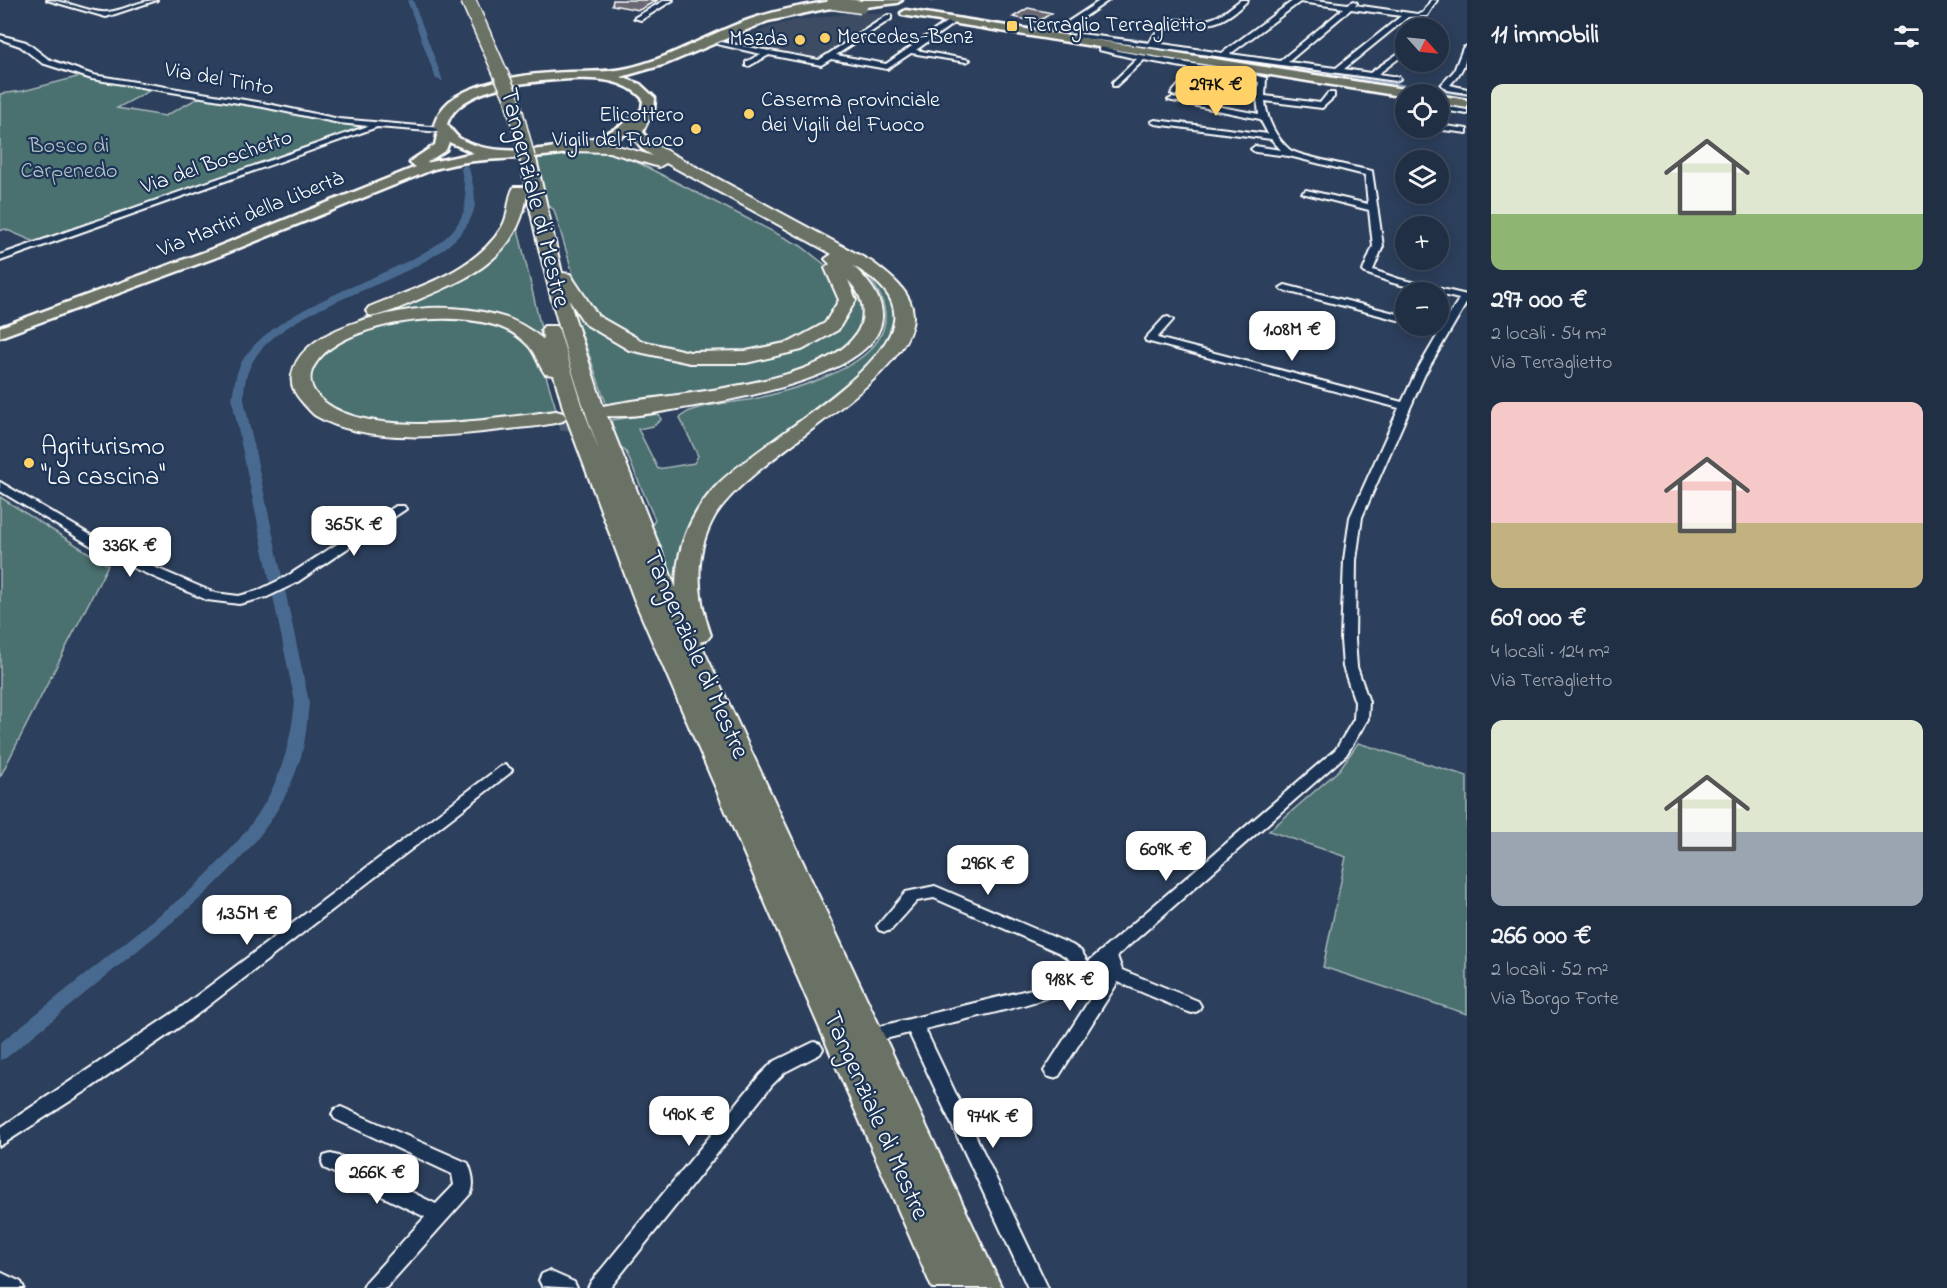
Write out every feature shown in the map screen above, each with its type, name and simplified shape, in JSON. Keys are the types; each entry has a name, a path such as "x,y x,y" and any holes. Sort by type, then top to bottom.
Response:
{"highway":[{"name":"Tangenziale di Mestre","path":"457,0 500,100 521,157 571,343 612,461 654,565 711,720 950,1288"},
{"name":"Tangenziale di Mestre","path":"468,0 512,99 521,157 520,190 529,247 545,311 563,416 646,599 711,720 984,1288"},
{"path":"610,414 719,402 780,389 832,370 870,346 880,332 883,320 882,306 875,288 845,260 647,146 636,132 643,117"},
{"path":"573,147 610,148 652,160 849,256 887,281 901,304 904,322 895,344 883,360 848,391 755,462 715,502 702,522 687,560 687,581 693,616 709,658 711,720"},
{"path":"520,190 511,227 488,255 453,276 358,319 318,341 306,350 294,366 289,382 290,390 297,402 315,416 339,427 374,435 437,435 563,416"},
{"path":"540,224 552,239 569,292 599,327 620,341 640,348 702,358 738,358 781,351 816,338 841,320 849,303 844,283 829,262 800,234"},
{"path":"410,315 474,316 516,329 536,341 546,356 561,398 563,416 438,429 403,430 370,427 348,422 319,409 303,390 301,376 305,364 324,345 363,325 410,315"}],"main road":[{"path":"668,58 716,32 783,9 788,4 787,1 810,1 900,8 920,12 922,6 937,16 1075,37 1103,44 1395,86"},
{"path":"443,131 452,141 468,148 521,157 573,147 615,134 643,117 650,104 640,84 643,76 685,56 761,27 853,4"},
{"path":"585,75 629,72 753,22 784,13 853,4"},
{"path":"716,44 774,20 853,4"},
{"path":"900,8 951,21"},
{"path":"801,17 866,10 1075,37"},
{"path":"585,75 617,80 643,90"},
{"name":"Via Martiri della Libertà","path":"0,325 204,250 409,167 438,151 443,143 440,122 443,113 457,102 478,92 530,78 585,75"},
{"path":"1449,101 1467,104"},
{"name":"Via Martiri della Libertà","path":"0,332 212,254 424,168 458,159 521,157"}],"street":[{"path":"50,0 106,15 154,0"},
{"path":"638,18 670,0"},
{"path":"1106,0 1067,25 1075,37 1149,43 1371,76 1395,86"},
{"path":"1178,19 1213,20 1245,0"},
{"path":"1224,55 1299,0 1354,3 1406,15 1425,15 1434,0"},
{"path":"1282,63 1354,3"},
{"path":"1149,43 1165,26 1190,15"},
{"path":"1337,71 1406,15"},
{"path":"716,44 821,63 888,17"},
{"path":"830,56 887,67 951,21"},
{"name":"Via del Tinto","path":"0,37 23,44 45,62 92,77 378,126 443,131"},
{"path":"1103,44 1102,48 1108,51 1263,80 1261,98 1263,117 1274,137 1290,153"},
{"path":"1467,48 1458,72 1445,86 1467,91"},
{"path":"909,51 966,60"},
{"path":"749,64 767,53"},
{"path":"1116,84 1142,58"},
{"path":"1371,76 1395,58"},
{"path":"1199,67 1174,97 1263,117"},
{"path":"1226,95 1239,74"},
{"path":"1261,98 1322,106 1331,95"},
{"path":"1449,116 1467,112"},
{"path":"1155,122 1274,137"},
{"path":"1449,124 1467,132"},
{"name":"Via del Boschetto","path":"0,258 378,126"},
{"path":"1255,149 1290,153 1369,173 1378,246 1368,271 1396,281 1466,297 1449,327"},
{"path":"1306,193 1373,208"},
{"path":"1284,288 1395,316"},
{"path":"1168,320 1150,339 1405,406"},
{"path":"885,1032 1048,991 1086,973 1341,752 1361,718 1362,702 1350,667 1348,640 1350,560 1356,517 1405,406 1444,336"},
{"path":"0,486 119,557 212,597 239,600 291,580 400,509"},
{"path":"0,1138 116,1062 210,996 439,818 505,771"},
{"path":"885,926 912,896 935,892 1066,949 1076,955 1086,973"},
{"path":"1053,1071 1114,974 1108,954"},
{"path":"1114,974 1192,1006"},
{"path":"914,1025 1038,1288"},
{"path":"598,1288 766,1080 779,1067 814,1050"},
{"path":"342,1114 462,1169 464,1187 373,1288"},
{"path":"331,1162 439,1215"},
{"path":"0,1281 14,1288"}],"shaded area":[{"path":"859,12 889,14 817,61 730,44 770,27 796,20"}],"green space":[{"name":"Bosco di Carpenedo","path":"81,76 151,90 117,108 165,116 200,97 372,126 37,243 5,229 0,231 0,94 23,91"},
{"path":"572,151 606,151 623,155 801,246 828,267 844,289 827,330 754,355 657,351 597,322 577,287 554,210 546,203 534,155"},
{"path":"513,229 518,229 543,337 534,337 513,325 490,318 451,312 429,312 380,318 356,325 321,342 352,323 472,268 493,254"},
{"path":"875,278 892,297 898,320 876,362 726,485 679,583 671,582 649,530 655,520 626,452 617,443 611,420 656,414 660,416 661,420 653,426 638,429 658,469 694,463 698,456 680,418 685,413 703,407 754,399 803,385 854,363 873,347 884,328 884,305 870,279"},
{"path":"850,285 853,285 861,295 866,320 842,352 788,377 608,409 580,329 577,329 571,314 577,313 593,327 674,359 807,346 829,335 843,323 851,306"},
{"path":"464,318 506,328 538,350 558,415 423,428 335,416 304,381 306,371 330,343 399,320"},
{"path":"297,369 294,386 302,402 317,414 345,427 401,434 476,429 409,435 384,434 360,431 337,425 318,416 302,403 299,400 293,386 293,378"},
{"path":"0,497 108,565 0,777"},
{"path":"1358,743 1467,776 1467,1014 1323,967 1346,857 1269,831 1339,770"}],"building":[{"path":"613,0 658,0 639,10 612,5"},
{"path":"1028,8 1052,13 1037,22 1013,17"}],"waterway":[{"path":"410,0 440,79"},
{"path":"931,1 936,0"},
{"path":"984,22 1147,41 1145,46 1467,95"},
{"path":"0,1053 199,892 239,851 271,807 293,759 302,702 238,400 240,380 246,363 256,349 285,325 411,263 449,239 464,223 468,213 470,197 465,168"}],"tunnel":[{"path":"559,422 611,416"}],"place":[{"name":"Terraglio Terraglietto","path":"1012,26"},
{"name":"Mercedes-Benz","path":"825,38"},
{"name":"Mazda","path":"800,40"},
{"name":"Caserma provinciale dei Vigili del Fuoco","path":"749,114"},
{"name":"Elicottero Vigili del Fuoco","path":"696,129"},
{"name":"Agriturismo \"La cascina\"","path":"29,463"}]}
